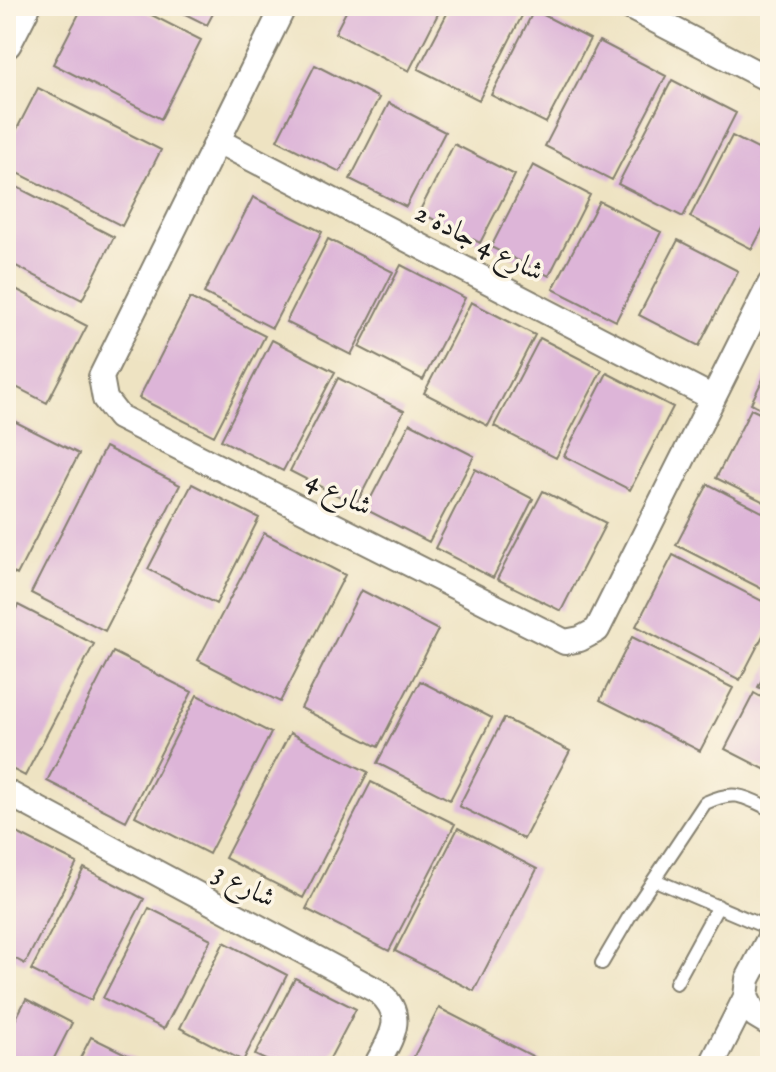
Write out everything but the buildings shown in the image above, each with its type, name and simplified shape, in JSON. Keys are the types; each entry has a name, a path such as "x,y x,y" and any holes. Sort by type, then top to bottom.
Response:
{"street":[{"path":"6,43 25,6"},
{"name":"شارع 4","path":"284,6 101,377 105,399 119,417 565,642 580,639 597,630 770,284"},
{"path":"628,6 770,80"},
{"name":"شارع 4 جادة 2","path":"218,141 713,398"},
{"name":"شارع 3","path":"6,792 379,992 392,1008 395,1031 376,1066"},
{"path":"711,1066 746,997 748,979 770,937"},
{"path":"746,997 755,1015 770,1024"}],"lane":[{"path":"602,963 705,803 721,796 743,796 768,808"},
{"path":"655,880 770,929"},
{"path":"676,983 718,906"}]}
